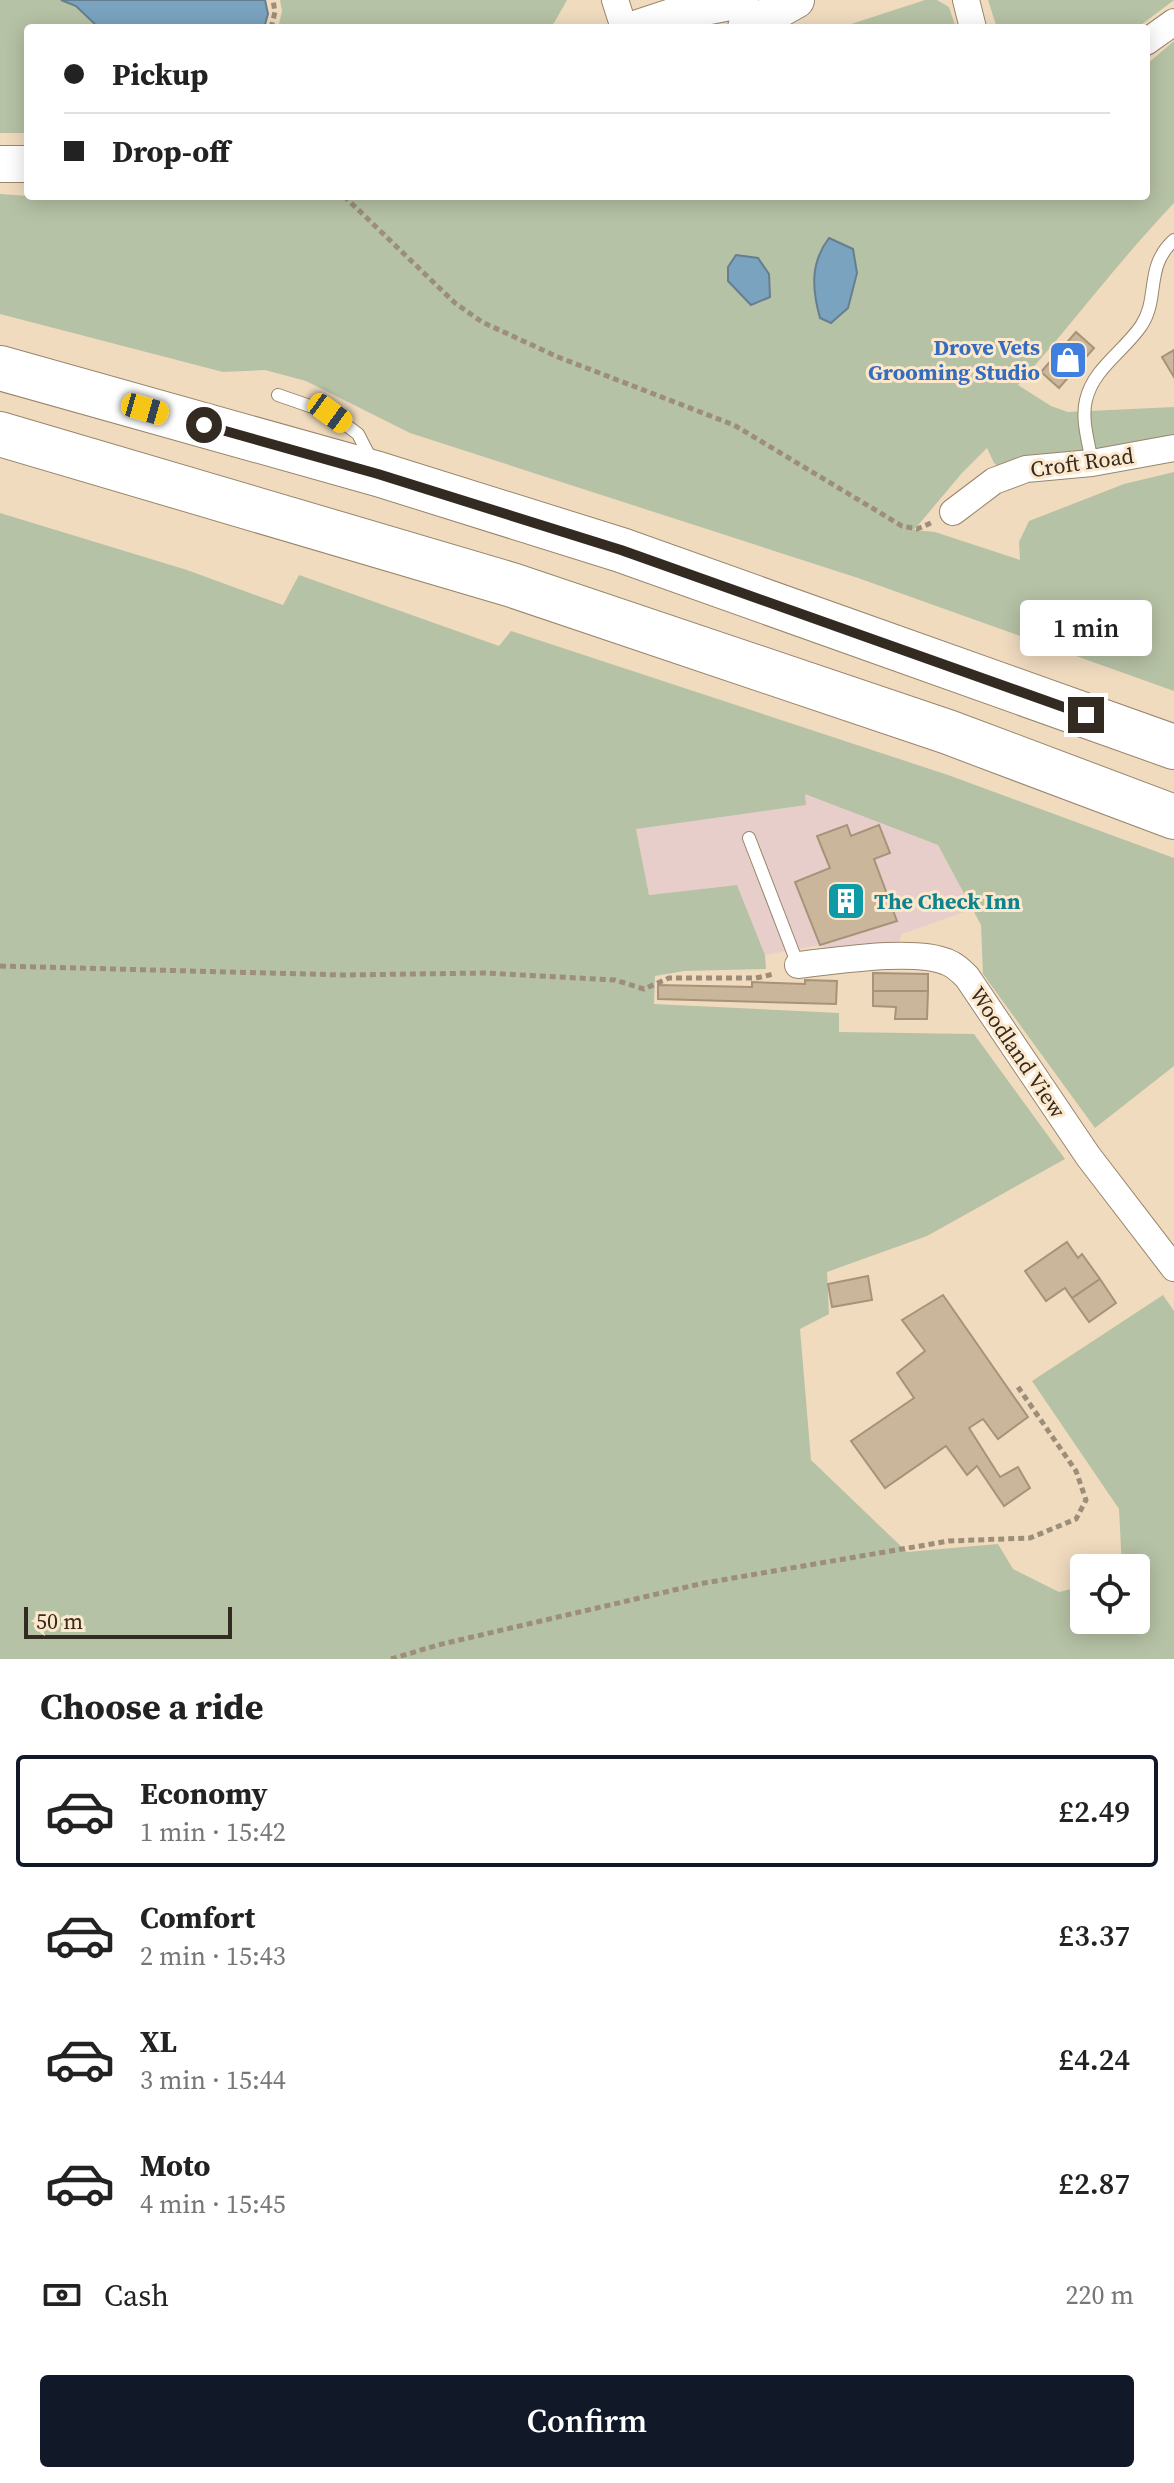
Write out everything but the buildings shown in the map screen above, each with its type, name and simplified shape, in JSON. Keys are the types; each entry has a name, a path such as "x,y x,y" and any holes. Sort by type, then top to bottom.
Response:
{"highway":[{"path":"0,368 378,474 621,550 1174,747"},
{"path":"0,434 512,585 948,732 1174,817"}],"main road":[{"path":"650,24 699,8 740,0"},
{"path":"753,24 796,0"},
{"path":"0,164 24,164"}],"street":[{"path":"615,0 623,24"},
{"path":"966,0 972,24"},
{"path":"1150,39 1174,22"},
{"name":"Croft Road","path":"953,512 994,481 1026,469 1092,463 1174,448"},
{"name":"Woodland View","path":"798,965 872,958 930,957 959,968 1088,1156 1174,1268"}],"lane":[{"path":"1092,463 1085,420 1086,401 1095,379 1142,325 1161,252 1174,240"},
{"path":"278,395 330,413 358,434 378,474"},
{"path":"749,838 798,965"}],"path":[{"path":"272,24 275,12 273,0"},
{"path":"348,200 455,303 482,322 558,357 722,419 902,526 920,528 953,512"},
{"path":"0,966 344,975 485,973 615,980 644,989 669,978 756,978 798,965"},
{"path":"391,1659 438,1645 704,1583 949,1541 1030,1538 1076,1519 1086,1500 1076,1471 1018,1387"}],"shaded area":[{"path":"804,793 938,845 973,909 902,934 897,946 830,951 820,945 765,955 737,885 649,895 636,828 805,805"}],"green space":[{"path":"0,0 61,0 76,6 95,24 24,24 24,133 0,133"},
{"path":"280,0 567,0 552,24 279,24 282,11"},
{"path":"925,0 937,0 949,7 955,24 851,24"},
{"path":"988,0 1174,0 1142,24 996,24"},
{"path":"1174,41 1174,203 1018,385 1051,406 1068,412 1174,407 1174,438 1004,471 994,463 987,448 914,530 935,532 1020,560 1019,542 1029,521 1124,484 1174,472 1174,691 858,578 410,433 306,381 265,370 223,372 0,314 0,194 24,196 24,200 1150,200 1150,62"},
{"path":"0,513 187,570 283,605 299,575 499,646 511,631 948,775 1174,858 1174,1066 1095,1128 983,974 981,925 938,845 805,794 806,805 636,829 649,895 737,885 765,955 766,969 684,971 655,976 654,1004 839,1013 839,1032 974,1034 1065,1159 927,1236 827,1272 829,1314 800,1329 811,1460 907,1552 998,1544 1013,1569 1059,1592 1070,1589 1070,1634 1150,1634 1150,1554 1121,1554 1119,1509 1032,1381 1163,1295 1174,1311 1174,1659 0,1659"}],"water":[{"path":"61,0 265,0 268,14 265,24 95,24 76,6"},
{"path":"829,238 853,249 857,273 848,308 831,323 820,318 814,287 818,257"},
{"path":"736,255 758,258 769,274 770,297 751,305 728,281 728,267"}],"place":[{"name":"Drove Vets Grooming Studio","path":"1068,360"},
{"name":"The Check Inn","path":"846,901"}],"route":[{"path":"204,425 378,474 621,550 1086,715"}]}
